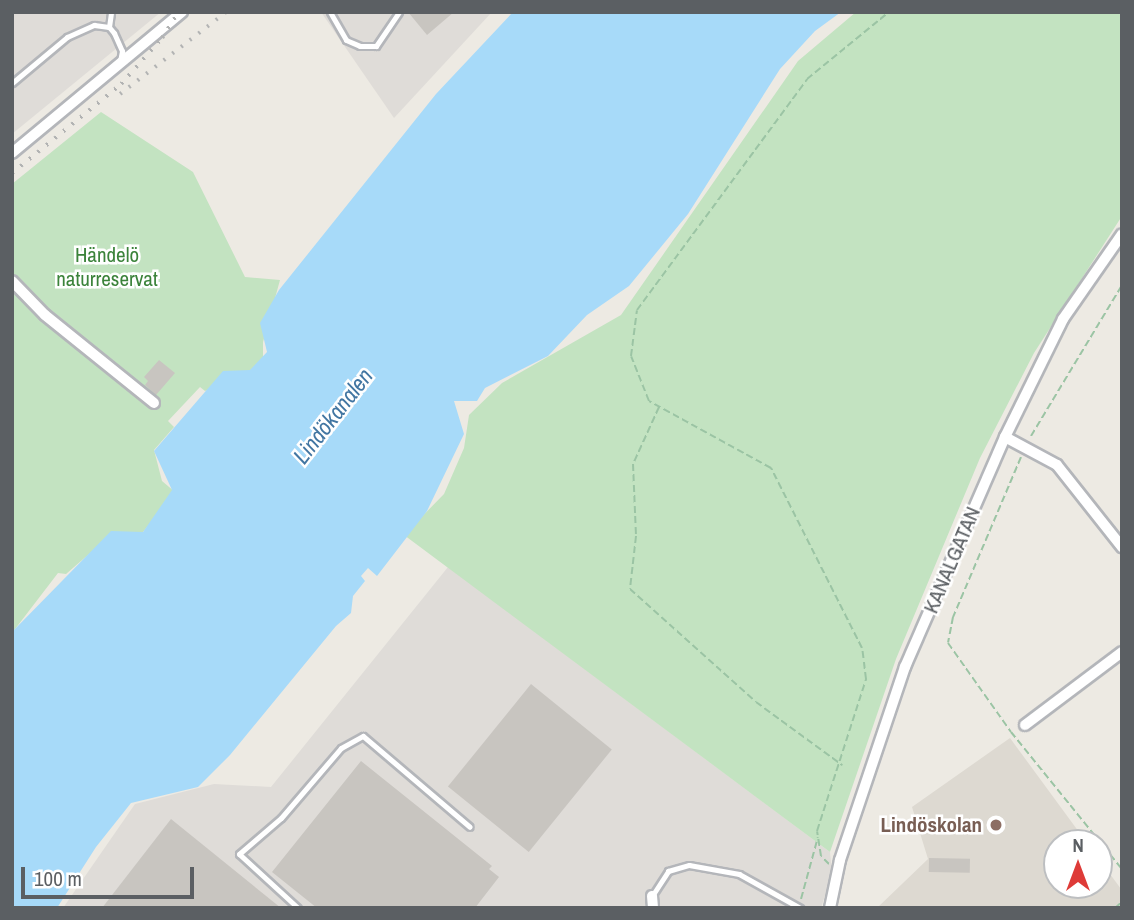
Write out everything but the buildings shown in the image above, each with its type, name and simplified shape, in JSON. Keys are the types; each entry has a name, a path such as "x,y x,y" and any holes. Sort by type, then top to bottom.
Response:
{"street":[{"path":"12,153 182,12"},
{"name":"KANALGATAN","path":"830,908 837,873 905,667 1005,437 1063,319 1122,234"},
{"path":"12,281 45,315 154,403"},
{"path":"1005,437 1057,465 1122,547"},
{"path":"1025,725 1122,652"}],"lane":[{"path":"109,27 111,12"},
{"path":"330,12 346,40 360,47 376,46 399,12"},
{"path":"12,83 67,37 94,25 109,27 114,33 122,51 120,63"},
{"path":"298,908 239,854 281,818 341,748 363,736 470,827"},
{"path":"652,902 668,871 688,865 739,874 800,907"}],"path":[{"path":"800,907 818,837 866,679 862,648 771,468 649,401 631,356 637,310 807,79 889,12"},
{"path":"1122,285 1026,448 953,617 948,643 1011,732 1122,869"},
{"path":"659,407 633,464 636,536 630,589 756,702 842,765"},
{"path":"818,837 821,856 837,873"},
{"path":"1115,908 1122,902"}],"shaded area":[{"path":"12,12 161,12 12,134"},
{"path":"321,12 492,12 394,118"},
{"path":"448,567 830,852 832,873 821,908 63,908 135,804 214,784 271,787"},
{"name":"Lindöskolan","path":"1010,738 1077,829 1043,829 1043,899 1113,899 1113,878 1121,889 1122,908 877,908 928,859 912,807"}],"green space":[{"path":"856,12 1122,12 1122,216 1034,353 980,458 896,659 830,852 404,535 444,494 464,448 469,415 502,383 621,315 798,61"},
{"name":"Händelö naturreservat","path":"101,112 193,172 245,277 280,280 263,342 263,366 205,391 200,387 168,421 174,427 154,450 162,481 175,492 139,537 111,535 66,574 58,573 12,633 12,184"}],"water":[{"name":"Lindökanalen","path":"513,12 841,12 815,31 780,69 688,214 629,286 587,315 548,356 485,388 477,401 454,401 464,434 427,511 377,576 368,568 361,576 365,581 353,596 351,613 336,626 230,755 198,787 131,803 96,847 57,908 12,908 12,632 111,531 143,532 172,490 154,451 223,371 250,370 267,352 260,323 279,290 436,94"}],"railway":[{"path":"12,173 121,84 162,38 178,12"},
{"path":"120,94 226,12"}],"place":[{"name":"Lindöskolan","path":"996,825"}]}
